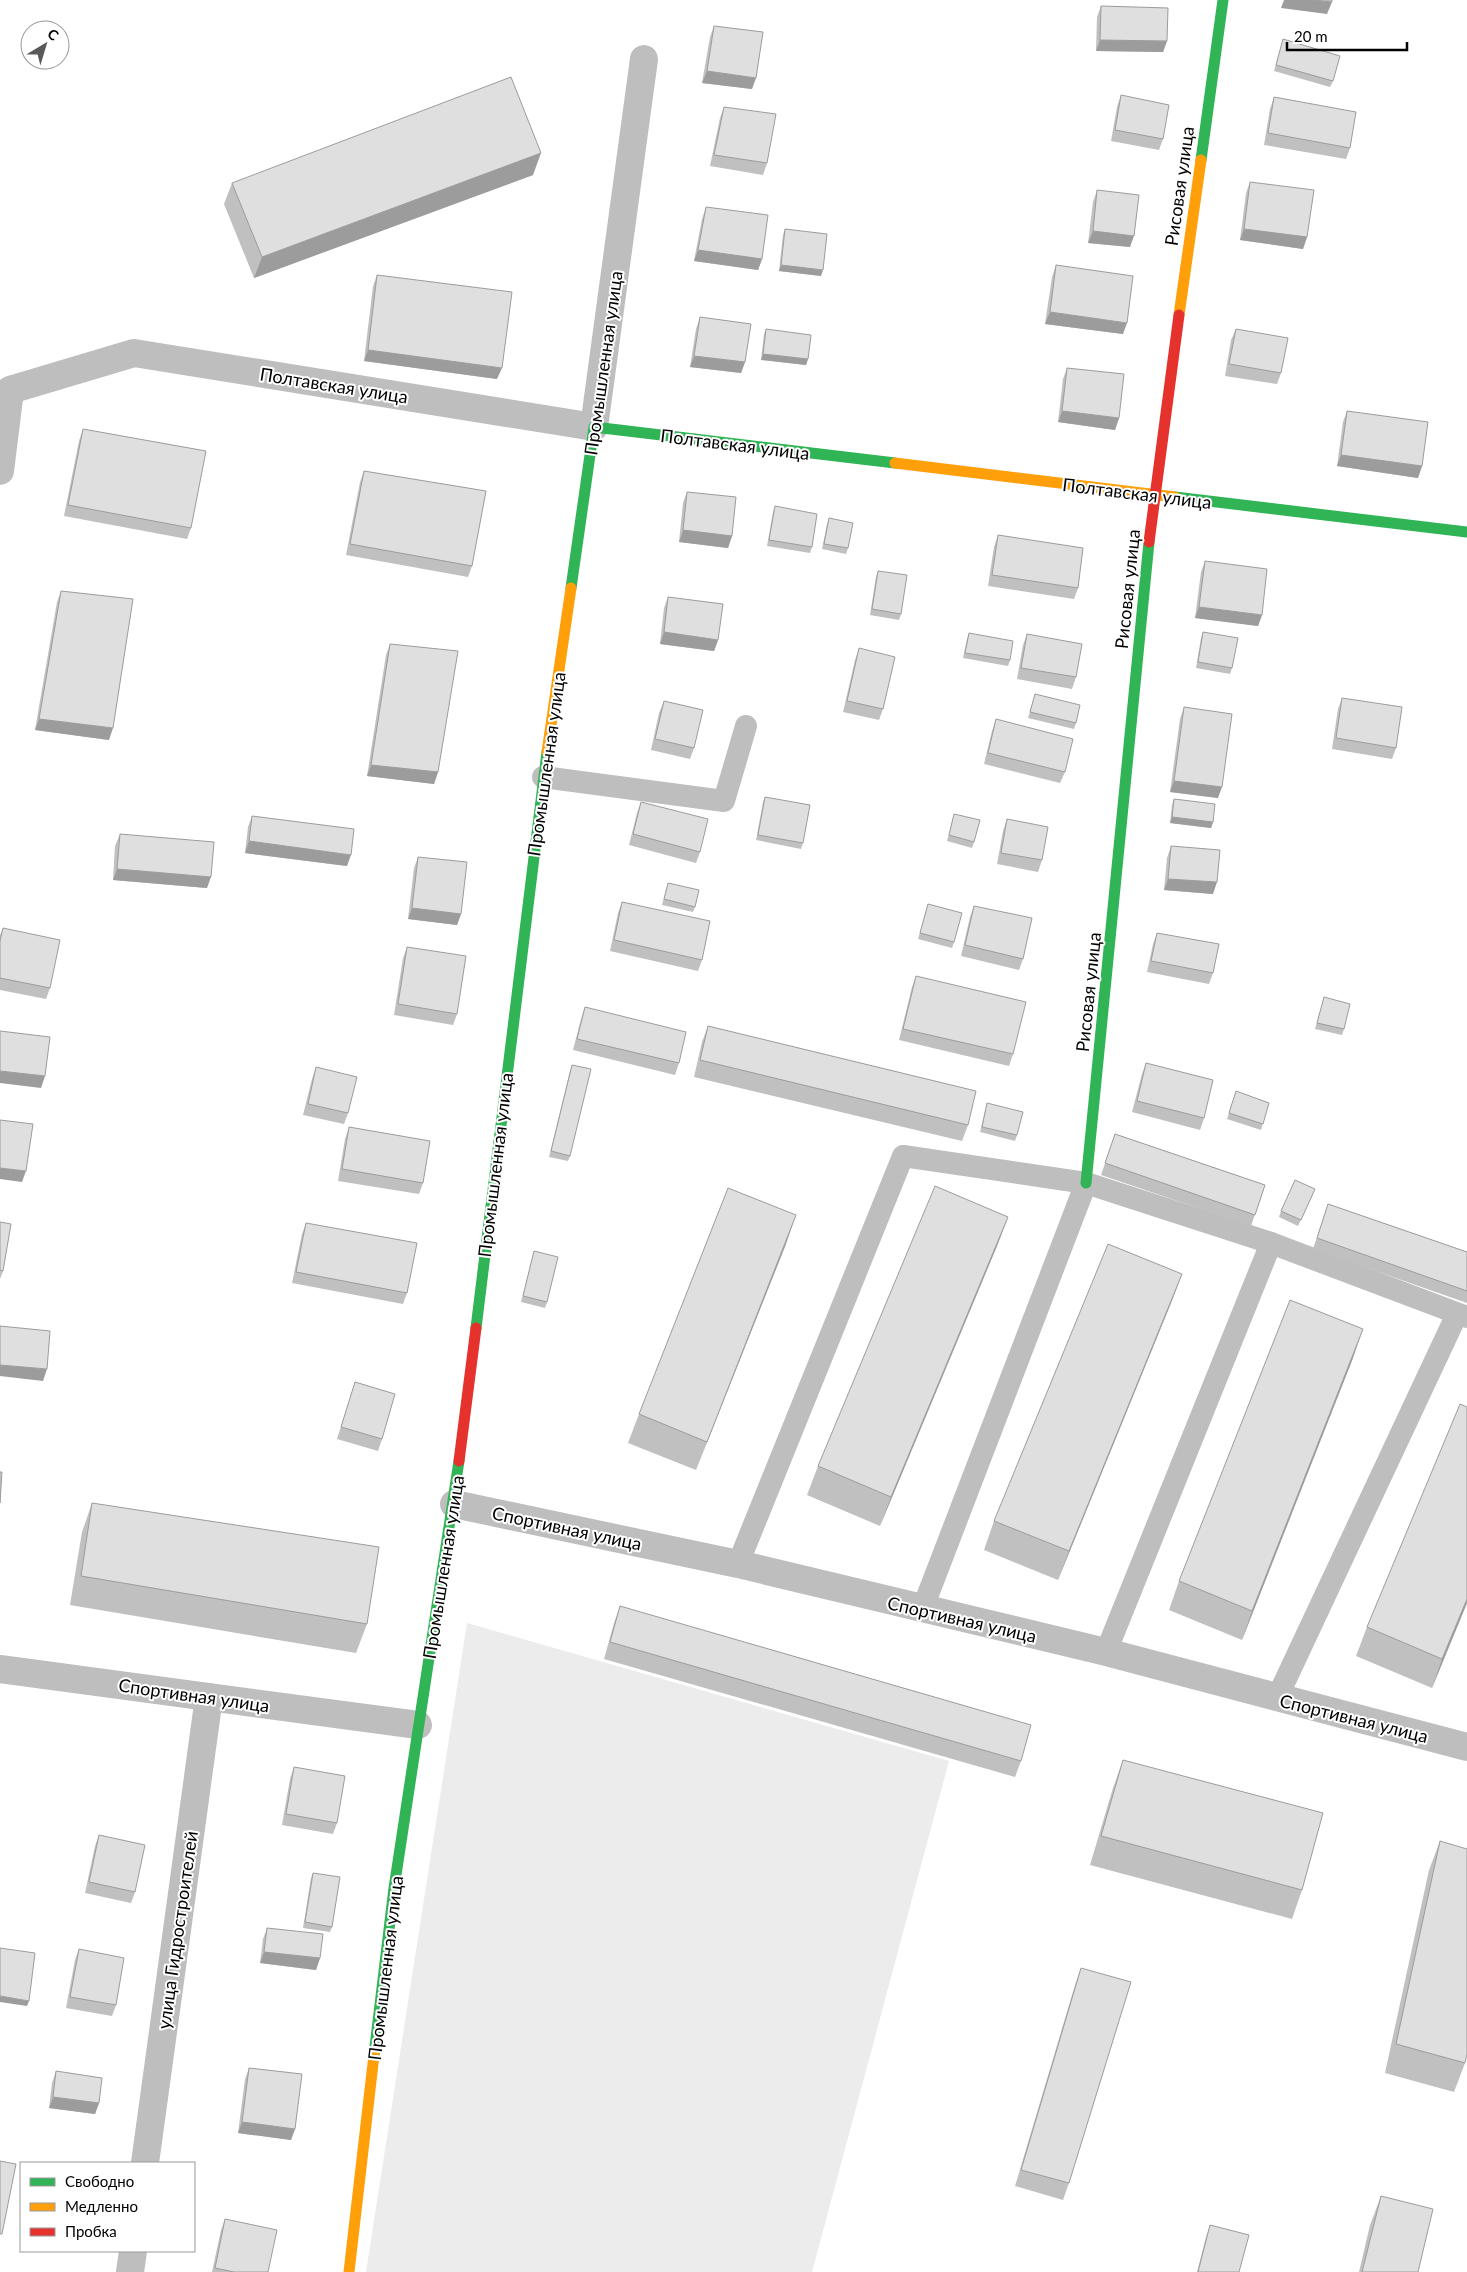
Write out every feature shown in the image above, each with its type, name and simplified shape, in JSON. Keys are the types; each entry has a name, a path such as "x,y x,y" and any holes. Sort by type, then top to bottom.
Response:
{"street":[{"name":"Рисовая улица","path":"1086,1183 1154,495 1223,0"},
{"name":"Промышленная улица","path":"350,2272 394,1888 454,1504 543,777 594,428 644,59"},
{"name":"Полтавская улица","path":"0,471 10,390 134,353 594,428 1467,532"},
{"name":"Спортивная улица","path":"454,1504 738,1564 922,1610 1106,1652 1467,1747"},
{"name":"Спортивная улица","path":"0,1669 418,1725"},
{"name":"улица Гидростроителей","path":"145,2162 209,1697"},
{"path":"130,2272 133,2252"}],"lane":[{"path":"543,777 724,801 746,726"},
{"path":"738,1564 903,1156 1086,1183 1271,1243 1462,1316 1277,1698"},
{"path":"922,1610 1086,1183"},
{"path":"1106,1652 1271,1243"}],"shaded area":[{"path":"467,1623 949,1761 812,2272 366,2272"}],"building":[{"path":"1312,0 1332,0 1332,2"},
{"path":"1101,6 1168,8 1167,41 1100,40"},
{"path":"714,26 763,32 756,78 707,71"},
{"path":"1283,39 1340,56 1333,81 1276,65"},
{"path":"511,77 541,153 262,257 232,183"},
{"path":"1121,95 1169,105 1163,139 1115,130"},
{"path":"1274,97 1356,112 1350,148 1268,133"},
{"path":"724,107 776,114 767,163 714,155"},
{"path":"1250,182 1314,190 1307,237 1244,229"},
{"path":"1097,190 1139,195 1134,236 1093,231"},
{"path":"706,207 768,215 762,259 698,250"},
{"path":"785,229 827,234 823,270 781,265"},
{"path":"1056,265 1133,276 1127,323 1050,312"},
{"path":"377,275 512,292 502,368 368,350"},
{"path":"700,317 751,324 745,362 694,356"},
{"path":"766,329 811,335 808,359 763,354"},
{"path":"1236,329 1288,338 1281,373 1229,364"},
{"path":"1067,368 1124,374 1119,418 1062,411"},
{"path":"1347,411 1428,422 1422,466 1341,455"},
{"path":"83,429 206,451 191,528 68,505"},
{"path":"364,471 486,491 472,566 350,544"},
{"path":"687,492 736,497 732,536 683,530"},
{"path":"775,506 817,514 812,547 769,540"},
{"path":"829,518 853,523 848,548 824,544"},
{"path":"998,535 1083,548 1078,588 992,575"},
{"path":"1205,561 1267,569 1262,615 1199,607"},
{"path":"878,571 907,575 901,614 872,609"},
{"path":"61,591 133,599 113,728 39,719"},
{"path":"668,597 723,604 718,640 664,632"},
{"path":"1203,632 1238,638 1232,668 1198,662"},
{"path":"969,633 1013,641 1010,660 965,653"},
{"path":"1027,634 1082,644 1076,677 1021,668"},
{"path":"390,644 458,651 438,772 371,765"},
{"path":"859,648 895,657 883,709 847,701"},
{"path":"1035,694 1080,705 1076,723 1030,712"},
{"path":"1342,698 1402,707 1396,748 1336,738"},
{"path":"664,701 703,710 694,748 655,739"},
{"path":"1184,707 1232,714 1222,787 1174,781"},
{"path":"996,719 1073,739 1065,772 988,753"},
{"path":"765,797 810,805 803,843 758,835"},
{"path":"1174,799 1215,804 1213,822 1172,817"},
{"path":"641,802 708,819 700,852 633,834"},
{"path":"954,814 980,820 974,842 949,835"},
{"path":"252,816 354,829 351,855 249,841"},
{"path":"1007,819 1048,827 1042,860 1001,853"},
{"path":"120,834 214,842 211,877 117,869"},
{"path":"1171,846 1220,850 1217,882 1168,879"},
{"path":"418,857 467,862 461,914 412,908"},
{"path":"668,883 699,890 695,907 664,899"},
{"path":"622,902 710,921 702,960 614,940"},
{"path":"928,904 962,913 954,942 920,933"},
{"path":"974,906 1032,918 1023,959 965,945"},
{"path":"3,928 60,940 50,988 0,978 0,941"},
{"path":"1157,933 1219,944 1213,973 1151,961"},
{"path":"407,947 466,956 457,1014 398,1004"},
{"path":"916,976 1026,1002 1013,1054 903,1029"},
{"path":"1324,997 1350,1004 1344,1029 1317,1023"},
{"path":"585,1007 686,1032 679,1063 577,1039"},
{"path":"708,1026 976,1091 968,1125 700,1060"},
{"path":"0,1031 50,1037 45,1076 0,1071"},
{"path":"1146,1063 1213,1080 1204,1118 1137,1101"},
{"path":"572,1065 591,1069 570,1156 551,1151"},
{"path":"316,1067 357,1077 348,1113 308,1104"},
{"path":"1236,1091 1269,1103 1263,1124 1229,1113"},
{"path":"987,1103 1023,1112 1017,1135 982,1127"},
{"path":"0,1120 33,1124 26,1171 0,1168"},
{"path":"349,1127 430,1141 423,1183 342,1169"},
{"path":"1115,1134 1265,1185 1255,1215 1105,1163"},
{"path":"1295,1180 1315,1189 1301,1220 1281,1211"},
{"path":"935,1186 1008,1217 891,1497 818,1466"},
{"path":"728,1188 796,1215 707,1442 639,1414"},
{"path":"1328,1204 1467,1252 1467,1291 1317,1238"},
{"path":"0,1222 11,1224 3,1271 0,1270"},
{"path":"306,1223 417,1243 407,1293 296,1272"},
{"path":"1108,1244 1182,1274 1069,1551 994,1521"},
{"path":"534,1251 558,1257 547,1302 523,1296"},
{"path":"1290,1300 1363,1329 1252,1611 1179,1581"},
{"path":"0,1326 50,1331 47,1369 0,1365"},
{"path":"355,1382 395,1394 382,1439 341,1427"},
{"path":"1460,1404 1467,1407 1467,1599 1442,1659 1367,1627"},
{"path":"0,1472 2,1472 0,1503"},
{"path":"92,1503 379,1547 367,1624 81,1576"},
{"path":"620,1606 1031,1725 1021,1761 610,1642"},
{"path":"1123,1760 1323,1813 1302,1890 1101,1836"},
{"path":"294,1767 345,1776 337,1823 286,1814"},
{"path":"99,1835 145,1845 135,1892 89,1882"},
{"path":"1440,1841 1467,1849 1467,2054 1465,2063 1396,2044"},
{"path":"313,1873 340,1877 332,1927 305,1922"},
{"path":"267,1928 323,1934 320,1958 264,1952"},
{"path":"0,1948 35,1953 29,2001 0,1996"},
{"path":"79,1949 124,1958 116,2005 70,1997"},
{"path":"1081,1968 1131,1982 1069,2183 1021,2170"},
{"path":"249,2068 302,2074 295,2129 242,2122"},
{"path":"56,2071 102,2078 99,2103 53,2097"},
{"path":"0,2161 16,2164 2,2234 0,2234"},
{"path":"1381,2196 1433,2209 1418,2272 1362,2272"},
{"path":"225,2219 277,2230 268,2272 234,2272 215,2268"},
{"path":"1210,2225 1249,2235 1239,2272 1198,2272"}],"traffic: fast":[{"path":"1201,160 1223,0"},
{"path":"571,588 594,427 895,463"},
{"path":"1175,497 1467,532"},
{"path":"1086,1183 1149,542"},
{"path":"476,1328 547,752"},
{"path":"374,2055 394,1888 459,1461"}],"traffic: slow":[{"path":"1179,315 1201,160"},
{"path":"895,463 1175,497"},
{"path":"547,752 571,588"},
{"path":"349,2272 374,2055"}],"traffic: jam":[{"path":"1149,542 1179,315"},
{"path":"459,1461 476,1328"}]}
